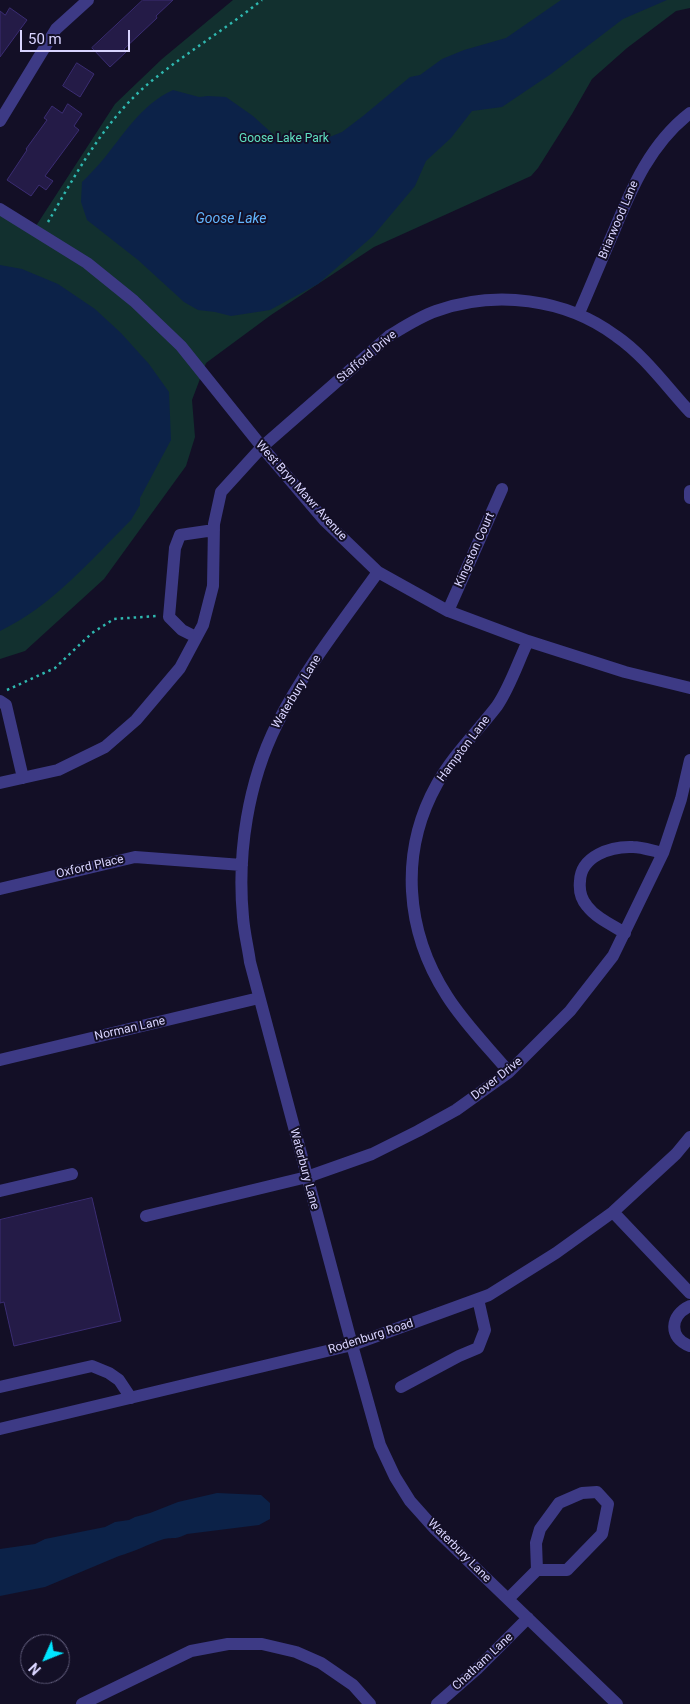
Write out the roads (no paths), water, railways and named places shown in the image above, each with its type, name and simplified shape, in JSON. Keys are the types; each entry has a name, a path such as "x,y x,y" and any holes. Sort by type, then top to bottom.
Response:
{"street":[{"path":"0,121 56,29 88,0"},
{"name":"Briarwood Lane","path":"579,313 634,182 657,146 690,113"},
{"name":"West Bryn Mawr Avenue","path":"0,209 87,263 134,301 181,346 262,447 325,521 378,572 448,612 528,641 625,672 690,688"},
{"name":"Stafford Drive","path":"0,784 58,770 105,747 136,720 180,668 203,624 213,586 214,530 221,492 262,447 389,336 411,322 435,311 469,302 515,299 579,313 616,335 635,351 690,412"},
{"name":"Kingston Court","path":"448,612 502,489"},
{"path":"690,491 690,498"},
{"path":"196,637 182,630 169,617 175,548 180,535 214,530"},
{"name":"Waterbury Lane","path":"378,572 303,678 276,726 263,757 245,830 242,865 243,916 250,962 380,1445 395,1477 410,1500 435,1529 617,1704"},
{"name":"Hampton Lane","path":"509,1072 452,1004 432,970 417,931 413,910 411,874 420,822 437,783 455,757 498,704 528,641"},
{"path":"0,701 6,706 23,778"},
{"name":"Dover Drive","path":"146,1216 307,1177 372,1154 418,1132 456,1110 509,1072 570,1011 613,956 663,853 681,800 690,760"},
{"path":"625,932 597,916 586,905 580,890 580,874 593,856 610,850 632,847 663,853"},
{"name":"Oxford Place","path":"0,889 135,857 242,865"},
{"name":"Norman Lane","path":"0,1060 259,998"},
{"name":"Rodenburg Road","path":"0,1429 352,1345 489,1295 556,1253 613,1212 676,1154 690,1137"},
{"path":"0,1191 72,1174"},
{"path":"613,1212 690,1293"},
{"path":"400,1387 478,1348 485,1330 478,1299"},
{"path":"690,1306 682,1309 674,1323 678,1339 690,1346"},
{"path":"0,1387 92,1366 109,1373 118,1380 131,1398"},
{"path":"508,1599 537,1570 567,1570 602,1534 608,1504 597,1492 582,1493 559,1503 540,1529 536,1543 537,1570"},
{"name":"Chatham Lane","path":"437,1704 477,1669 528,1618"},
{"path":"82,1704 191,1651 228,1644 262,1644 296,1652 321,1663 353,1685 370,1704"}],"water":[{"name":"Goose Lake","path":"561,0 667,0 623,19 551,74 502,107 472,111 451,138 426,161 415,186 373,236 318,284 270,310 231,316 198,310 184,302 138,260 87,220 81,202 82,182 142,112 161,96 173,90 199,97 226,97 253,116 275,136 322,140 342,132 410,77 420,75 442,59 464,50 506,38"},
{"path":"0,265 22,269 58,284 95,309 121,333 149,364 169,392 171,440 140,498 140,505 131,520 70,582 37,609 0,631"},
{"path":"217,1493 261,1495 270,1503 270,1519 259,1525 187,1534 177,1538 164,1539 45,1587 0,1596 0,1549 35,1544 45,1539 105,1527 178,1502"}],"park label":[{"name":"Goose Lake Park","path":"284,139"}]}
